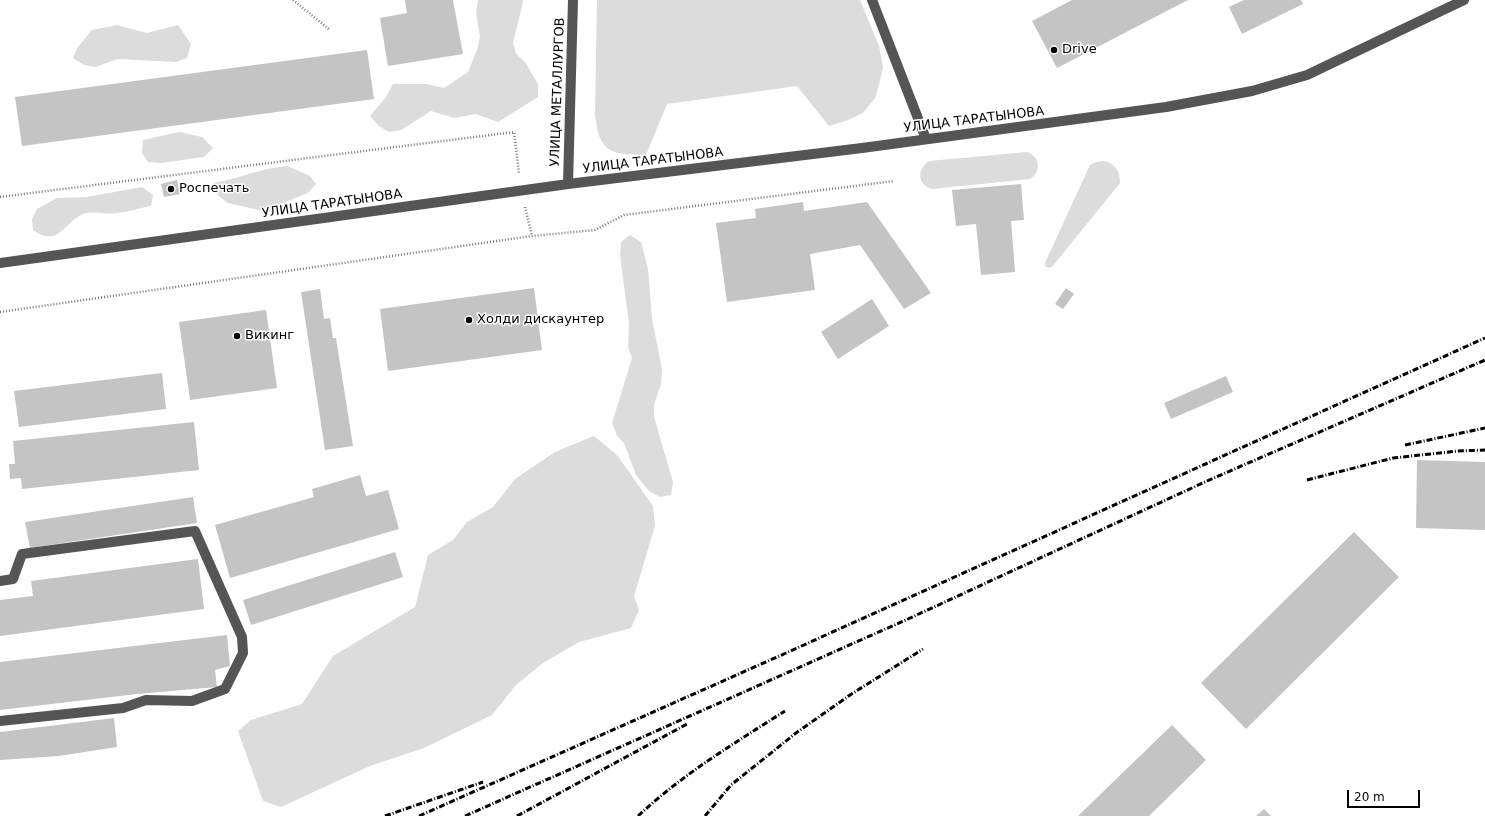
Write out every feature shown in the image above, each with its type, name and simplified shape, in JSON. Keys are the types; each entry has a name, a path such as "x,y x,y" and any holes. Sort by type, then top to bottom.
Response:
{"street":[{"name":"УЛИЦА МЕТАЛЛУРГОВ","path":"568,184 574,0"},
{"path":"872,0 926,139"},
{"name":"УЛИЦА ТАРАТЫНОВА","path":"0,263 521,190 862,148 1166,108 1252,91 1307,76 1464,0"},
{"path":"0,581 13,578 22,554 195,531 242,637 242,653 225,689 192,700 146,700 123,708 0,721"}],"path":[{"path":"293,0 330,30"},
{"path":"0,197 514,132 521,190 532,236"},
{"path":"0,312 532,236 595,230 624,214 894,181"}],"shaded area":[{"path":"478,0 523,0 513,42 516,54 525,62 538,84 538,97 498,122 476,114 454,118 431,111 401,130 389,132 379,126 370,116 386,97 393,84 426,84 444,88 468,72 477,50 480,37 476,13"},
{"path":"597,0 860,0 879,46 883,67 875,98 863,113 829,126 797,86 667,104 646,155 616,152 609,149 600,137 595,114"},
{"path":"117,25 147,33 178,25 191,44 187,58 176,62 118,59 95,67 84,65 73,58 77,48 92,30"},
{"path":"179,132 202,137 213,148 204,157 161,163 148,162 142,153 143,140"},
{"path":"1027,152 1035,157 1038,165 1036,173 1030,179 932,189 924,184 920,176 922,168 929,161"},
{"path":"1103,161 1116,168 1120,183 1052,267 1048,268 1045,266 1045,263 1090,165"},
{"path":"287,166 310,176 316,184 308,193 263,211 228,203 219,196 213,183 268,169"},
{"path":"142,187 153,195 151,206 117,213 91,212 83,214 55,235 42,235 33,230 32,219 37,209 57,198 87,197"},
{"path":"630,235 641,242 648,269 652,319 662,369 661,384 654,405 654,417 673,482 671,495 660,497 649,491 636,475 624,443 617,436 612,423 632,358 628,347 629,324 620,255 621,242"},
{"path":"594,436 617,455 653,506 655,526 634,596 639,610 631,628 579,642 543,663 516,685 492,715 424,748 370,766 281,807 263,801 238,731 251,720 302,704 333,656 415,607 428,555 453,540 467,522 493,507 515,479 555,452"}],"building":[{"path":"405,0 453,0 463,54 388,66 380,18 407,13"},
{"path":"1072,0 1188,0 1057,68 1032,21"},
{"path":"1244,0 1301,0 1303,4 1242,34 1229,7"},
{"path":"367,50 374,99 22,146 15,97"},
{"name":"Роспечать","path":"177,180 180,194 164,197 161,184"},
{"path":"1021,184 1024,220 1011,221 1015,272 981,275 976,224 956,226 952,190"},
{"path":"803,202 804,211 867,202 931,293 904,309 860,245 810,254 815,290 727,302 716,223 756,218 755,209"},
{"path":"534,288 542,350 388,371 380,309"},
{"path":"1066,288 1074,294 1063,309 1055,304"},
{"path":"320,289 324,319 330,318 333,338 336,338 353,446 325,450 301,292"},
{"path":"872,299 889,326 838,359 821,332"},
{"path":"266,310 277,388 190,400 179,322"},
{"path":"162,373 166,409 19,427 14,391"},
{"path":"1226,376 1233,392 1171,419 1164,403"},
{"path":"194,422 199,470 22,489 21,478 10,479 9,464 15,464 13,441"},
{"path":"1417,460 1485,462 1485,530 1416,528"},
{"path":"360,475 366,496 388,490 399,529 230,578 215,525 314,497 312,489"},
{"path":"193,497 197,523 30,548 25,522"},
{"path":"1354,532 1399,577 1246,729 1201,683"},
{"path":"395,552 403,577 251,625 243,600"},
{"path":"198,559 204,609 0,636 0,600 33,596 31,581"},
{"path":"227,635 230,666 215,670 217,687 137,694 0,710 0,662"},
{"path":"114,718 117,747 59,756 0,760 0,732"},
{"path":"1172,725 1206,760 1149,816 1078,816"},
{"path":"1264,809 1271,816 1256,816"}],"railway":[{"path":"419,816 786,653 1485,338"},
{"path":"465,816 908,619 1207,481 1485,360"},
{"path":"1405,445 1485,428"},
{"path":"1307,480 1393,458 1458,451 1485,450"},
{"path":"705,816 731,785 796,733 850,695 923,649"},
{"path":"638,816 691,773 785,711"},
{"path":"517,816 687,724"},
{"path":"385,816 483,782"}],"place":[{"name":"Drive","path":"1054,50"},
{"name":"Роспечать","path":"171,189"},
{"name":"Холди дискаунтер","path":"469,320"},
{"name":"Викинг","path":"237,336"}]}
